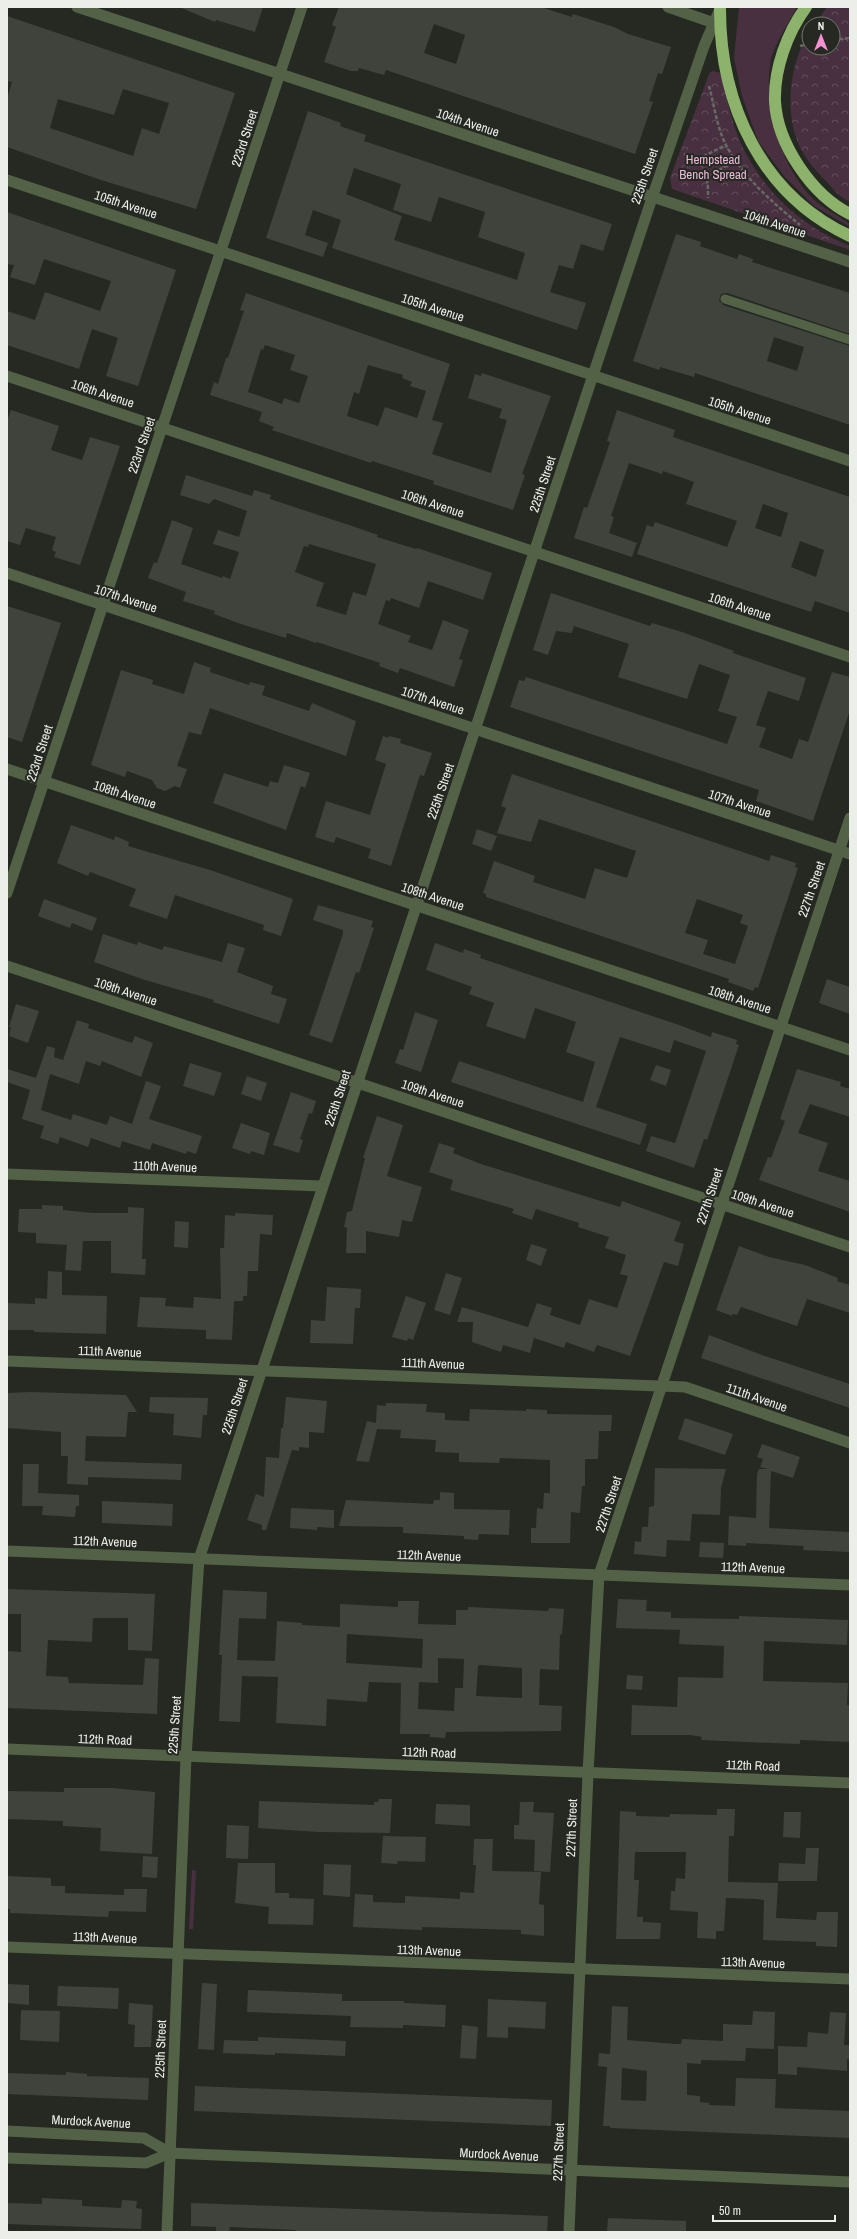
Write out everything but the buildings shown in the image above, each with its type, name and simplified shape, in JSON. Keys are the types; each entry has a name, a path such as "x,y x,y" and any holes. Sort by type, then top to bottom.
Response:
{"highway":[{"path":"806,7 792,28 784,49 775,90 776,112 792,155 807,179 835,205 850,214"},
{"path":"720,10 723,51 732,94 743,128 758,156 777,183 794,199 820,219 850,236"}],"street":[{"name":"104th Avenue","path":"77,7 652,198 850,262"},
{"name":"223rd Street","path":"7,893 302,7"},
{"path":"668,7 714,23"},
{"name":"225th Street","path":"167,2232 186,1756 199,1559 415,905 476,729 592,375 652,198 714,23 720,10"},
{"name":"105th Avenue","path":"7,180 850,461"},
{"name":"106th Avenue","path":"7,376 850,657"},
{"name":"107th Avenue","path":"7,573 850,854"},
{"name":"108th Avenue","path":"7,769 850,1050"},
{"name":"227th Street","path":"569,2232 588,1772 599,1575 660,1386 850,818"},
{"name":"109th Avenue","path":"7,966 850,1247"},
{"name":"110th Avenue","path":"7,1174 322,1186"},
{"name":"111th Avenue","path":"7,1361 685,1387 850,1443"},
{"name":"112th Avenue","path":"7,1551 850,1585"},
{"name":"112th Road","path":"7,1749 850,1783"},
{"name":"113th Avenue","path":"7,1947 580,1970 850,1979"},
{"name":"Murdock Avenue","path":"7,2131 144,2138 170,2153"},
{"name":"Murdock Avenue","path":"7,2158 146,2164 170,2153 850,2182"}],"lane":[{"path":"725,298 850,340"}],"path":[{"path":"698,159 726,145"},
{"path":"684,154 698,159 708,176 708,198"},
{"path":"708,176 735,161"}],"green space":[{"path":"739,7 797,7 779,40 771,59 769,77 772,117 785,157 806,191 819,204 850,224 850,227 814,206 784,176 758,141 742,96 734,58"},
{"path":"827,7 850,7 850,202 836,192 809,162 799,146 793,127 791,114 791,85 797,57 801,49 801,56 841,56 841,16 821,16"},
{"name":"Hempstead Bench Spread","path":"713,71 721,73 736,132 753,167 764,182 788,208 817,229 850,246 850,250 672,189 670,178 710,72"},
{"path":"192,1870 196,1871 193,1929 189,1929"}]}
